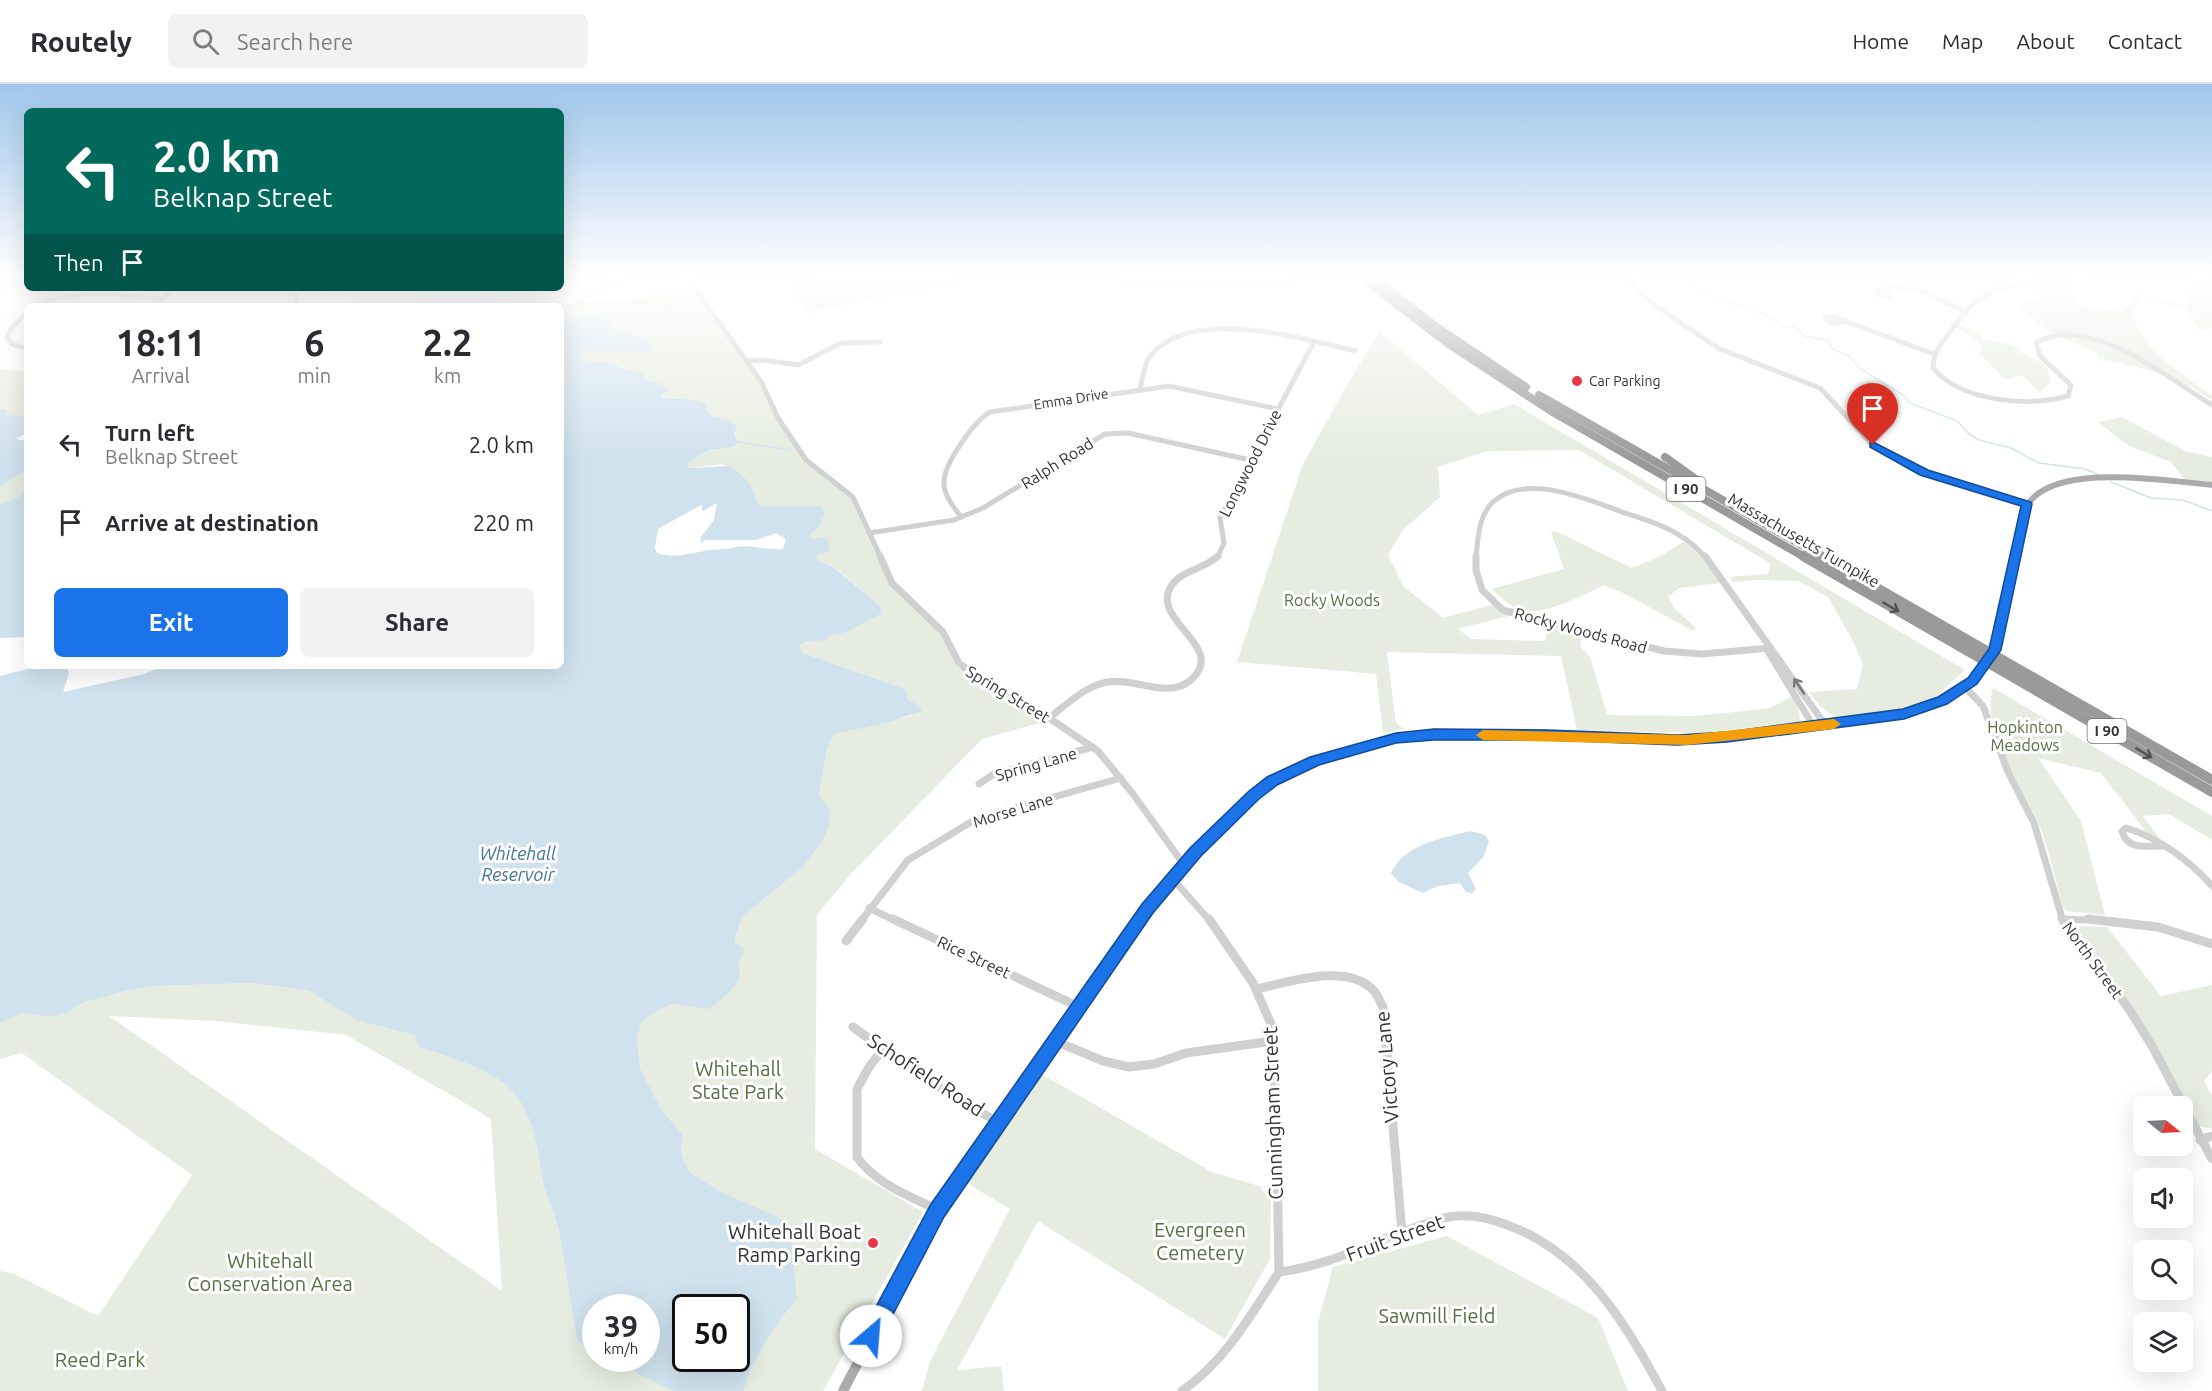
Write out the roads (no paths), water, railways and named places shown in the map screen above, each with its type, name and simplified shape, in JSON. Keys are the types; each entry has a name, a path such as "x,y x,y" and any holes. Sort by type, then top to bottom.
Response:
{"highway":[{"name":"Massachusetts Turnpike","path":"1440,338 1551,411 1972,648"},
{"name":"Massachusetts Turnpike","path":"1453,338 1535,393 2005,667 2212,792"},
{"path":"1665,457 1730,506"},
{"name":"Massachusetts Turnpike","path":"2005,667 2212,780"}],"main road":[{"path":"843,1391 938,1210 1147,909 1184,865 1254,795 1272,781 1315,761 1396,738 1459,735 1687,740 1826,726 1915,711 1943,700 1965,687 1978,675 1995,650 2027,504 2035,495 2047,487 2079,479 2120,478 2212,485"}],"street":[{"path":"8,338 12,344 24,348"},
{"name":"Spring Street","path":"730,338 768,392 775,413 795,446 811,465 854,497 892,583 938,626 965,670 1049,718 1093,747 1121,778 1184,865"},
{"path":"1140,389 1141,373 1148,356 1175,338"},
{"path":"1290,338 1355,351"},
{"path":"1702,338 1720,349 1820,388 1878,449 1924,472 2027,504"},
{"path":"1893,338 1934,354"},
{"path":"1947,338 1934,354 1932,364 1938,373 1965,390 1998,400 2050,401 2068,396 2071,384 2036,351 2036,343 2045,338"},
{"path":"2086,338 2156,368 2212,405"},
{"path":"746,361 764,360 798,365 841,343 880,342"},
{"name":"Longwood Drive","path":"1049,718 1103,682 1119,681 1155,688 1171,688 1186,683 1196,675 1201,667 1201,656 1171,613 1167,602 1168,592 1179,576 1212,561 1221,553 1223,539 1220,518 1314,342"},
{"name":"Emma Drive","path":"961,517 942,487 944,478 974,423 981,416 990,412 1169,386 1278,409"},
{"name":"Ralph Road","path":"869,533 954,520 983,508 1105,434 1128,433 1250,460"},
{"name":"Rocky Woods Road","path":"1768,648 1702,654 1664,651 1503,610 1488,598 1475,578 1481,520 1484,512 1495,500 1506,495 1525,490 1551,489 1567,492 1683,536 1700,550 1826,726"},
{"name":"Rocky Woods Road","path":"1768,648 1814,727"},
{"name":"North Street","path":"1965,687 1983,706 2008,772 2034,823 2062,919 2129,1009 2152,1046 2212,1159"},
{"name":"Spring Lane","path":"979,784 994,774 1093,747"},
{"name":"Morse Lane","path":"846,941 908,860 976,819 1121,778"},
{"path":"2161,846 2142,847 2130,844 2122,836 2122,831 2126,828 2134,830 2161,846 2195,867 2212,886"},
{"name":"Cunningham Street","path":"1172,878 1191,897 1257,989 1268,1014 1273,1041 1277,1114 1279,1272"},
{"name":"Rice Street","path":"869,908 1079,1007"},
{"path":"2062,919 2103,919 2129,923 2196,938 2212,944"},
{"name":"Victory Lane","path":"1257,989 1345,975 1370,986 1376,992 1383,1007 1402,1233"},
{"name":"Schofield Road","path":"853,1027 922,1077 999,1123"},
{"path":"1055,1041 1103,1061 1129,1067 1154,1064 1186,1053 1273,1041"},
{"path":"883,1049 869,1067 857,1089 857,1157 862,1166 876,1177 938,1210"},
{"path":"2200,1140 2212,1136"},
{"name":"Fruit Street","path":"1279,1272 1320,1265 1446,1217 1474,1216 1514,1226 1541,1240 1569,1262 1607,1302 1637,1344 1662,1391"},
{"path":"1182,1391 1212,1370 1234,1343 1279,1272"}],"water":[{"name":"Whitehall Reservoir","path":"564,338 644,338 653,349 642,353 588,352 583,354 579,360 604,362 641,373 648,380 662,384 668,390 661,397 706,403 710,414 733,423 737,427 734,433 738,442 733,447 709,450 687,464 688,468 730,466 748,482 762,507 822,507 825,514 818,528 809,536 814,539 826,537 829,551 817,555 817,560 832,566 880,606 882,613 847,632 830,636 825,640 805,642 799,646 803,653 905,689 908,700 919,705 922,711 889,722 834,734 827,749 819,795 830,810 829,826 823,840 804,866 742,917 734,942 744,949 738,964 740,971 736,984 709,1009 672,1004 658,1010 641,1023 637,1038 640,1068 661,1109 683,1135 681,1149 684,1162 690,1172 721,1192 780,1218 790,1229 797,1299 758,1355 744,1391 673,1391 636,1372 660,1372 660,1294 582,1294 582,1343 578,1342 559,1231 545,1190 536,1142 527,1114 511,1090 499,1080 472,1066 419,1047 415,1035 356,1020 310,991 252,983 157,986 125,991 85,1002 68,1012 49,1017 23,1013 0,1023 0,676 27,669 67,669 69,673 63,692 144,674 156,669 564,669","holes":["717,503 714,520 701,537 700,543 706,540 756,540 776,533 786,539 783,549 741,546 690,554 664,555 657,553 655,548 658,529 701,505 703,511"]},
{"path":"0,409 7,410 6,415 24,416 24,435 16,439 24,440 24,472 0,486"},
{"path":"24,490 24,637 0,638 0,504 18,497"},
{"path":"1471,831 1485,835 1489,841 1484,856 1468,873 1476,889 1472,893 1466,892 1460,883 1438,886 1423,893 1399,882 1391,873 1397,863 1414,849 1436,840"}],"waterway":[{"path":"1815,338 1827,340 1833,349 1850,357 1859,368 1903,395 1910,403 1957,421 1969,434 1979,440 2011,448 2039,463 2085,469 2097,474"},
{"path":"738,442 790,450"},
{"path":"2111,482 2151,498 2183,500 2212,511"}],"place":[{"name":"Car Parking","path":"1577,381"},
{"name":"Whitehall Boat Ramp Parking","path":"873,1243"}],"park label":[{"name":"Rocky Woods","path":"1332,600"},
{"name":"Hopkinton Meadows","path":"2025,736"},
{"name":"Whitehall State Park","path":"738,1080"},
{"name":"Evergreen Cemetery","path":"1200,1242"},
{"name":"Whitehall Conservation Area","path":"270,1272"},
{"name":"Sawmill Field","path":"1437,1316"},
{"name":"Reed Park","path":"100,1360"}]}
